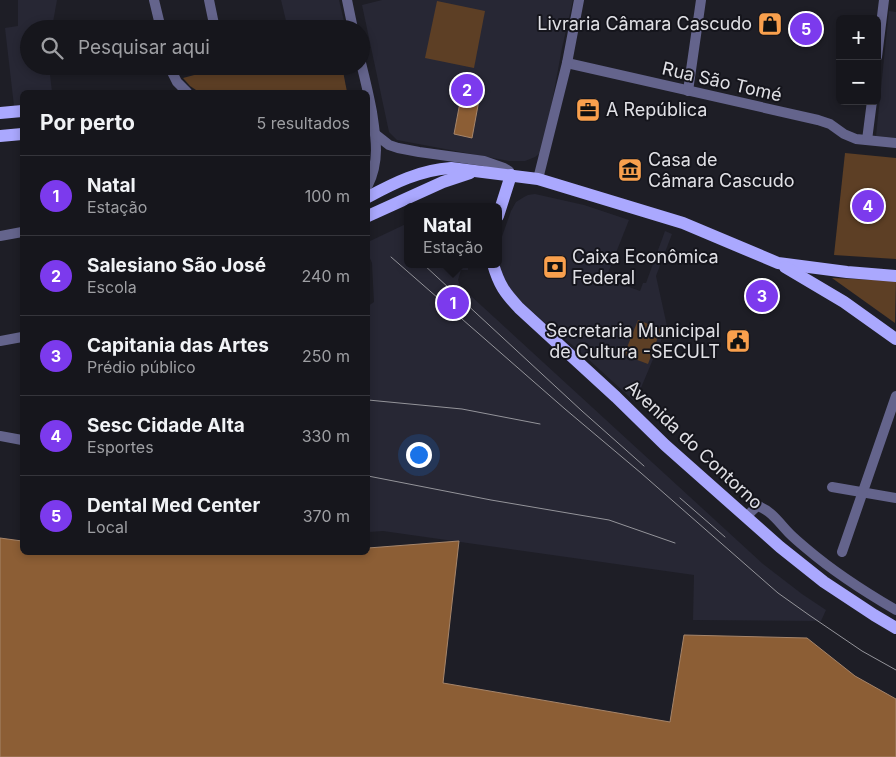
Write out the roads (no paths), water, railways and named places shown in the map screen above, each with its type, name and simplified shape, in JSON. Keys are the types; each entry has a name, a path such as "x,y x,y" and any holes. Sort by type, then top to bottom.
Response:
{"main road":[{"path":"0,114 20,112"},
{"path":"0,136 20,134"},
{"path":"370,196 407,178 428,171 451,168 538,179 683,223 778,264 844,302 896,339"},
{"path":"370,215 443,182 477,172"},
{"path":"502,203 511,175"},
{"path":"778,264 896,276"},
{"name":"Avenida do Contorno","path":"494,268 504,292 519,308 665,445 780,547 824,582 896,628"}],"street":[{"path":"154,0 159,20"},
{"path":"209,0 213,20"},
{"path":"347,0 351,20"},
{"path":"538,179 567,63 579,0"},
{"path":"688,91 701,0"},
{"path":"881,24 884,0"},
{"name":"Rua São Tomé","path":"567,63 818,120 830,124 844,134 856,138 896,143"},
{"path":"174,75 185,90"},
{"path":"364,75 368,90"},
{"path":"370,101 377,149 374,170 370,180"},
{"path":"867,140 871,105"},
{"path":"376,134 398,148 484,161 504,168 511,175"},
{"path":"0,236 20,232"},
{"path":"0,341 20,338"},
{"path":"842,552 896,396"},
{"path":"0,436 20,440"},
{"path":"832,487 896,498"},
{"path":"747,518 758,506 768,511 809,551 854,584 896,610"}],"tram line":[{"path":"391,257 778,593 862,651 896,670"},
{"path":"427,268 644,466"},
{"path":"370,400 462,409 540,424"},
{"path":"370,476 491,500 609,520 675,543"},
{"path":"680,498 725,537"}],"place":[{"name":"Livraria Câmara Cascudo","path":"770,24"},
{"name":"Dental Med Center","path":"806,29"},
{"name":"Salesiano São José","path":"467,90"},
{"name":"A República","path":"588,110"},
{"name":"Casa de Câmara Cascudo","path":"630,170"},
{"name":"Sesc Cidade Alta","path":"868,206"},
{"name":"Caixa Econômica Federal","path":"555,267"},
{"name":"Capitania das Artes","path":"762,296"},
{"name":"Natal","path":"453,303"},
{"name":"Secretaria Municipal de Cultura -SECULT","path":"738,341"}]}
